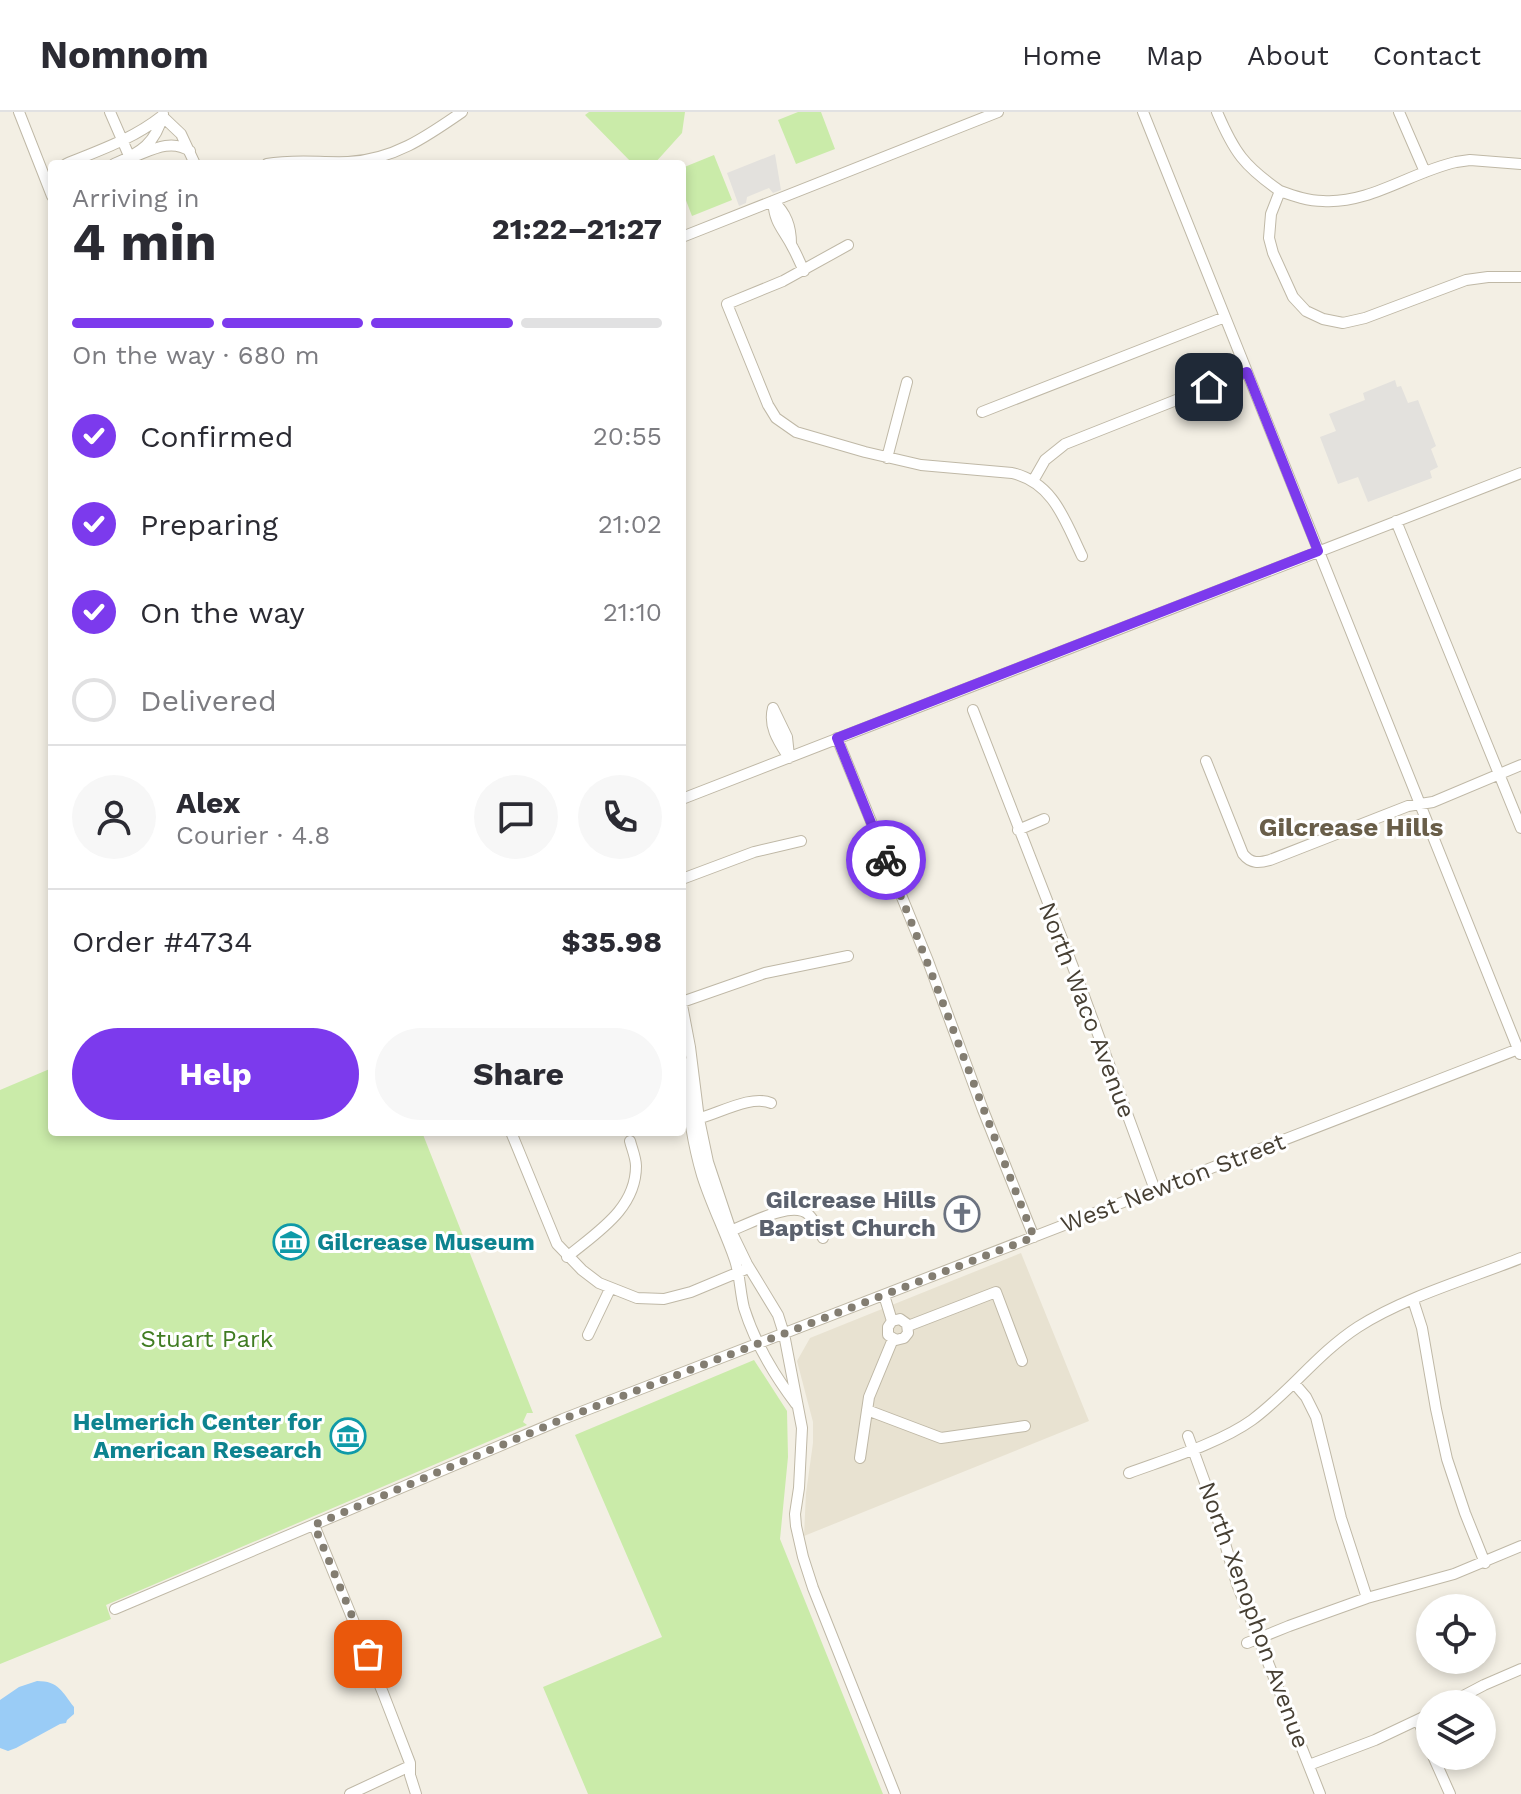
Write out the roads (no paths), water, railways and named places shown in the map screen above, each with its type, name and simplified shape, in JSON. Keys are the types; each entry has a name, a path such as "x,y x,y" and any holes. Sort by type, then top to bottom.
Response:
{"street":[{"path":"19,112 48,171"},
{"path":"110,112 130,158"},
{"path":"376,160 412,145 462,112"},
{"path":"686,235 998,112"},
{"path":"1143,112 1520,1051"},
{"path":"1217,112 1242,160 1259,177 1280,191 1312,200 1341,201 1364,196 1447,164 1463,161 1521,164"},
{"path":"1399,112 1425,172"},
{"path":"76,160 123,142 163,114"},
{"path":"163,114 181,134 193,160"},
{"path":"130,158 139,153 159,130 163,114"},
{"path":"125,160 170,145 181,145 190,151"},
{"path":"1280,191 1270,222 1270,245 1296,302 1323,319 1350,322 1466,280 1521,277"},
{"path":"773,201 783,210 791,230 791,244 804,271"},
{"path":"848,245 804,271 727,304 768,405 781,423 796,432 887,458 921,465 1012,473 1033,481 1052,499 1082,556"},
{"path":"982,412 1225,317"},
{"path":"1033,481 1045,460 1065,444 1247,372"},
{"path":"887,458 907,382"},
{"path":"686,797 1521,473"},
{"path":"1396,521 1521,828"},
{"name":"North Waco Avenue","path":"973,710 1080,985 1155,1190"},
{"path":"837,738 928,961 1034,1237"},
{"path":"1206,761 1243,854 1250,861 1261,862 1382,815 1433,802 1521,765"},
{"path":"1018,830 1044,819"},
{"path":"686,878 754,852 801,841"},
{"path":"686,1003 765,973 848,956"},
{"path":"686,1026 694,1120"},
{"name":"West Newton Street","path":"115,1609 548,1426 1520,1051"},
{"path":"686,1081 702,1176 744,1270 778,1315 784,1334 802,1428 795,1514 803,1557 895,1794"},
{"path":"694,1120 752,1101 771,1103"},
{"path":"513,1136 557,1244 591,1278 610,1289 637,1298 664,1299 691,1292 744,1270"},
{"path":"567,1257 612,1219 630,1196 636,1162 630,1141"},
{"path":"727,1232 794,1209 809,1215 823,1238"},
{"path":"1129,1473 1232,1433 1249,1423 1342,1338 1371,1319 1521,1258"},
{"path":"744,1270 743,1304 758,1344 782,1386 797,1405"},
{"path":"588,1335 610,1289"},
{"path":"908,1326 996,1292 1022,1361"},
{"path":"884,1295 892,1321"},
{"path":"1413,1300 1425,1340 1447,1459 1485,1563"},
{"path":"900,1319 908,1326 904,1338 896,1340 888,1335 892,1321 900,1319"},
{"path":"860,1458 871,1389 893,1339"},
{"path":"1294,1383 1306,1397 1316,1417 1338,1508 1367,1598"},
{"path":"867,1410 941,1438 1025,1426"},
{"name":"North Xenophon Avenue","path":"1188,1436 1237,1584 1320,1794"},
{"path":"314,1525 383,1693 410,1766 416,1794"},
{"path":"1247,1643 1367,1598 1485,1563 1521,1546"},
{"path":"1475,1690 1521,1669"},
{"path":"1309,1765 1416,1721"},
{"path":"350,1794 410,1766"},
{"path":"1439,1770 1450,1794"}],"water":[{"path":"37,1681 59,1688 74,1707 74,1714 66,1723 16,1748 8,1751 0,1748 0,1700 19,1687"}],"place":[{"name":"Gilcrease Hills Baptist Church","path":"962,1214"},
{"name":"Gilcrease Museum","path":"291,1242"},
{"name":"Helmerich Center for American Research","path":"348,1436"}],"district":[{"name":"Gilcrease Hills","path":"1351,827"}],"park label":[{"name":"Stuart Park","path":"207,1339"}]}
